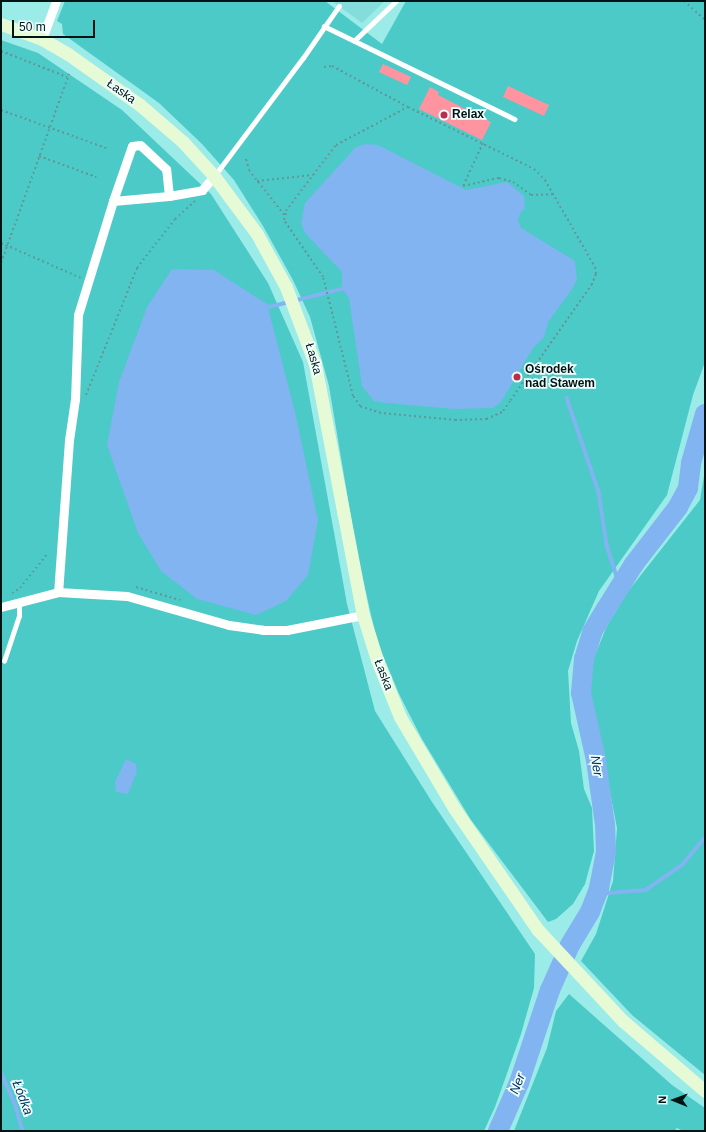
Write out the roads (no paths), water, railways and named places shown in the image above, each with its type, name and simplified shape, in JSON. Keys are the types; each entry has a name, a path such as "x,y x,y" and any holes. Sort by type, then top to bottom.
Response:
{"main road":[{"name":"Łaska","path":"1,24 42,39 68,54 140,105 183,142 257,234 286,287 297,311 315,364 325,404 363,615 377,660 400,717 454,808 538,930 582,980 655,1050 705,1091"}],"street":[{"path":"42,39 56,1"},
{"path":"58,592 69,440 75,399 78,315 113,201 132,146 140,145 166,169 168,196"},
{"path":"113,201 168,196 202,190 212,179"},
{"path":"1,607 58,592 127,596 229,625 263,630 287,630 363,615"}],"lane":[{"path":"354,41 396,1"},
{"path":"212,179 339,6"},
{"path":"324,26 514,119"},
{"path":"4,661 19,616 19,602"}],"waterway":[{"path":"269,307 342,289"},
{"path":"567,398 599,492 607,545 620,586"},
{"name":"Ner","path":"498,1131 519,1083 550,990 570,945 590,912 599,888 606,851 605,825 596,760 581,693 584,659 592,632 634,564 678,507 688,488 691,463 705,414"},
{"path":"597,894 646,890 682,865 705,838"},
{"name":"Łódka","path":"1,1072 15,1103 23,1131"}],"place":[{"name":"Relax","path":"444,115"},
{"name":"Ośrodek nad Stawem","path":"517,377"}]}
